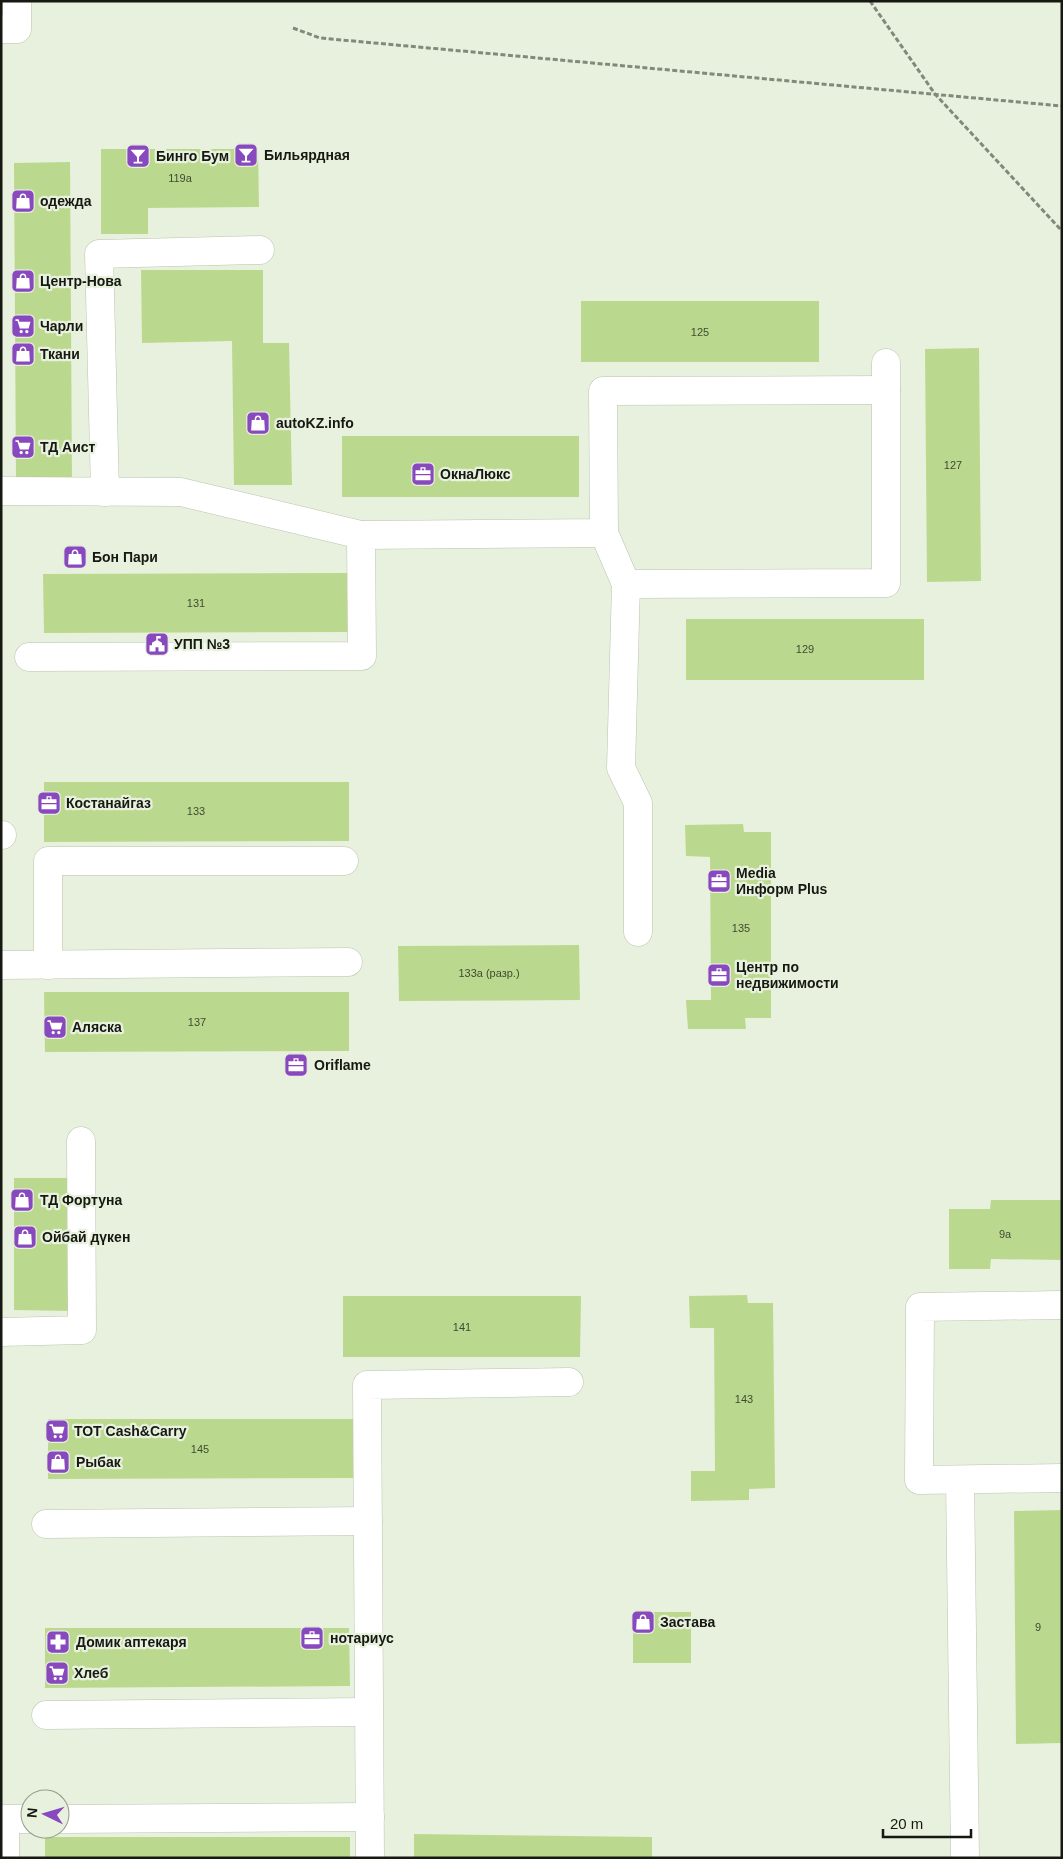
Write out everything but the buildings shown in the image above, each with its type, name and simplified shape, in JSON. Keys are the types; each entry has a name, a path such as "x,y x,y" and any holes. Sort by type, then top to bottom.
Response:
{"lane":[{"path":"1,30 17,29 17,1"},
{"path":"105,492 99,254 260,250"},
{"path":"626,584 886,583 886,363"},
{"path":"638,932 638,803 621,768 626,584 604,533 603,391 886,390"},
{"path":"1,491 181,492 361,535 604,533"},
{"path":"29,657 362,656 361,535"},
{"path":"48,965 48,861 344,860"},
{"path":"1,965 348,962"},
{"path":"1,1332 82,1330 81,1141"},
{"path":"1062,1305 920,1307 919,1480 1062,1478"},
{"path":"370,1858 367,1385 569,1382"},
{"path":"960,1480 965,1858"},
{"path":"46,1524 368,1521"},
{"path":"46,1715 368,1712"},
{"path":"70,1818 370,1817"},
{"path":"5,1858 6,1819 20,1819"}],"path":[{"path":"870,1 935,94 1062,231"},
{"path":"293,28 320,38 1062,106"}],"place":[{"name":"Бильярдная","path":"246,155"},
{"name":"Бинго Бум","path":"138,156"},
{"name":"одежда","path":"23,201"},
{"name":"Центр-Нова","path":"23,281"},
{"name":"Чарли","path":"23,326"},
{"name":"Ткани","path":"23,354"},
{"name":"autoKZ.info","path":"258,423"},
{"name":"ТД Аист","path":"23,447"},
{"name":"ОкнаЛюкс","path":"423,474"},
{"name":"Бон Пари","path":"75,557"},
{"name":"УПП №3","path":"157,644"},
{"name":"Костанайгаз","path":"49,803"},
{"name":"Media Информ Plus","path":"719,881"},
{"name":"Центр по недвижимости","path":"719,975"},
{"name":"Аляска","path":"55,1027"},
{"name":"Oriflame","path":"296,1065"},
{"name":"ТД Фортуна","path":"22,1200"},
{"name":"Ойбай дүкен","path":"25,1237"},
{"name":"ТОТ Cash&Carry","path":"57,1431"},
{"name":"Рыбак","path":"58,1462"},
{"name":"Застава","path":"643,1622"},
{"name":"нотариус","path":"312,1638"},
{"name":"Домик аптекаря","path":"58,1642"},
{"name":"Хлеб","path":"57,1673"}]}
